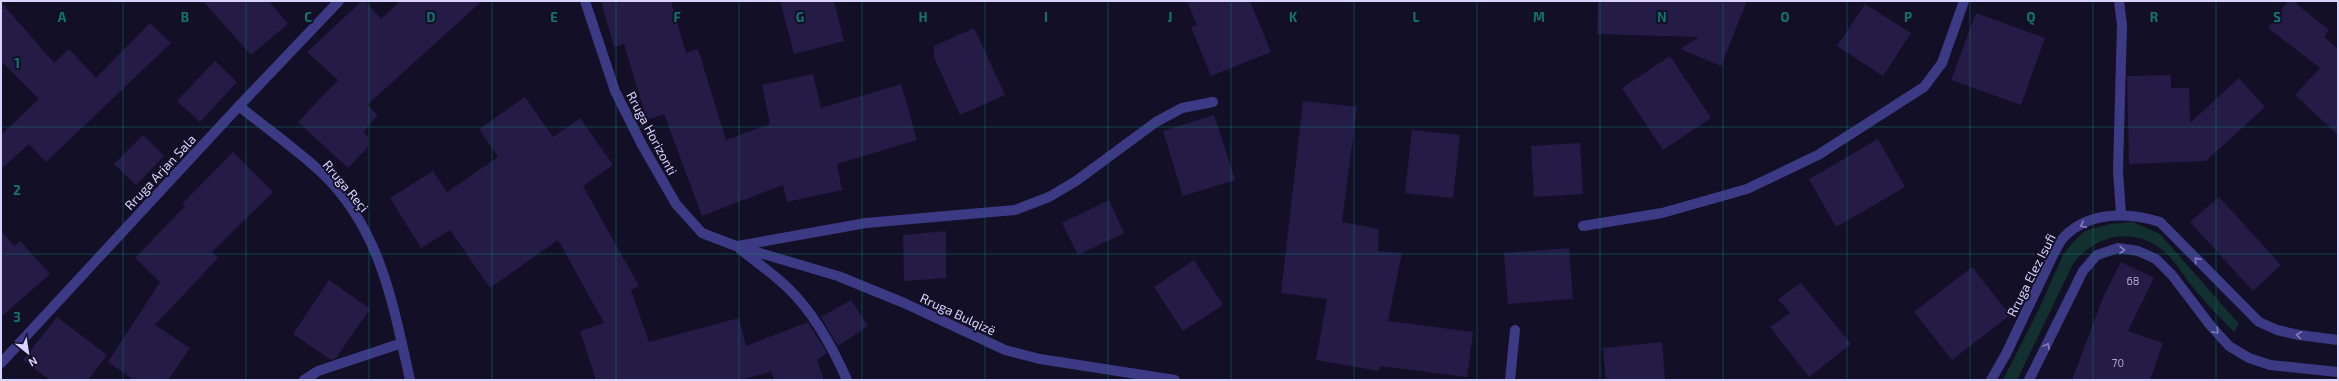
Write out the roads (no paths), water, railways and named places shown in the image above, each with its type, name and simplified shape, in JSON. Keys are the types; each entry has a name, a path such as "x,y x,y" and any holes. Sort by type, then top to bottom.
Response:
{"street":[{"name":"Rruga Arjan Sala","path":"1,363 239,106 339,1"},
{"name":"Rruga Horizonti","path":"585,1 615,91 642,145 676,204 702,233 736,246"},
{"path":"1583,226 1662,213 1747,189 1818,155 1924,87 1942,63 1964,1"},
{"path":"2119,1 2122,25 2118,171 2120,214"},
{"path":"736,246 866,223 1014,210 1048,197 1076,181 1156,122 1182,108 1213,102"},
{"name":"Rruga Reçi","path":"239,106 322,174 354,212 376,250 391,295 410,380"},
{"name":"Rruga Elez Isufi","path":"1991,380 2006,354 2054,252 2064,237 2080,226 2100,217 2120,214 2142,216 2160,222 2259,322 2277,330 2299,335 2338,340"},
{"path":"736,246 790,289 815,320 838,359 847,380"},
{"name":"Rruga Bulqizë","path":"736,246 838,276 904,303 1005,350 1040,359 1175,380"},
{"path":"2029,380 2083,271 2097,255 2118,248 2138,251 2156,259 2172,275 2229,346 2249,358 2270,365 2338,372"},
{"path":"1510,380 1514,330"},
{"path":"304,380 318,371 402,343"}]}
